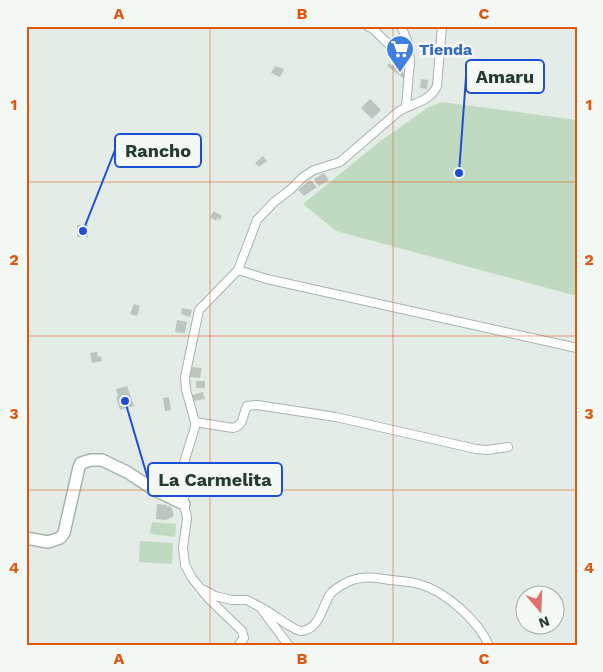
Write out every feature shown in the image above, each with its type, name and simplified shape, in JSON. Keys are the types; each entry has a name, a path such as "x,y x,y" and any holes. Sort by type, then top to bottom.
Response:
{"street":[{"path":"367,26 373,29 410,65"},
{"path":"402,26 409,50 410,65 406,107"},
{"path":"238,646 244,638 242,631 219,609 192,578 184,565 183,548 187,518 184,504 183,466 195,422 186,390 185,377 199,310 238,270 258,220 274,202 314,170 340,162 406,107 430,97 437,86 442,26"},
{"path":"238,270 267,279 577,348"},
{"path":"195,422 237,427 242,423 247,406 257,405 336,417 476,449 487,450 508,447"},
{"path":"26,538 48,542 60,538 64,533 67,523 79,467 81,463 91,460 97,459 116,467 161,494 184,504"},
{"path":"202,589 215,596 232,600 247,600 281,618 293,629 300,631 312,628 332,593 349,581 366,577 419,584 437,592 464,612 479,628 489,646"},
{"path":"260,607 289,646"}],"green space":[{"path":"442,102 577,120 577,296 336,231 303,204 378,143 427,108"},
{"path":"152,522 176,524 175,537 150,534"},
{"path":"140,541 173,543 172,564 139,562"}],"building":[{"name":"Tienda","path":"389,63 395,67 398,63 404,68 402,71 406,75 406,80 387,66"},
{"path":"275,66 284,69 280,77 271,73"},
{"path":"421,79 428,80 427,89 420,88"},
{"path":"370,99 381,110 372,119 361,108"},
{"path":"263,156 267,161 259,167 255,163"},
{"path":"324,173 329,180 319,186 314,179"},
{"path":"310,180 317,187 304,196 298,190"},
{"path":"214,211 222,216 220,220 217,218 216,221 210,217"},
{"path":"77,225 88,225 88,237 77,237"},
{"path":"134,304 140,306 137,316 130,314"},
{"path":"182,308 192,310 190,317 181,314"},
{"path":"177,320 187,322 185,333 175,332"},
{"path":"97,352 98,357 101,356 102,361 92,363 90,353"},
{"path":"191,367 202,368 200,378 190,377"},
{"path":"196,381 205,381 205,388 196,388"},
{"path":"127,386 134,406 120,410 116,389"},
{"path":"203,392 205,399 193,401 192,395"},
{"path":"169,397 171,410 165,411 163,398"},
{"path":"153,467 163,467 162,475 158,475 158,481 152,481 152,478 148,478 148,471"},
{"path":"157,504 167,505 167,507 171,506 174,516 166,520 156,519"}],"place":[{"name":"Tienda","path":"400,73"},
{"name":"Amaru","path":"459,173"},
{"name":"Rancho","path":"83,231"},
{"name":"La Carmelita","path":"125,401"}]}
